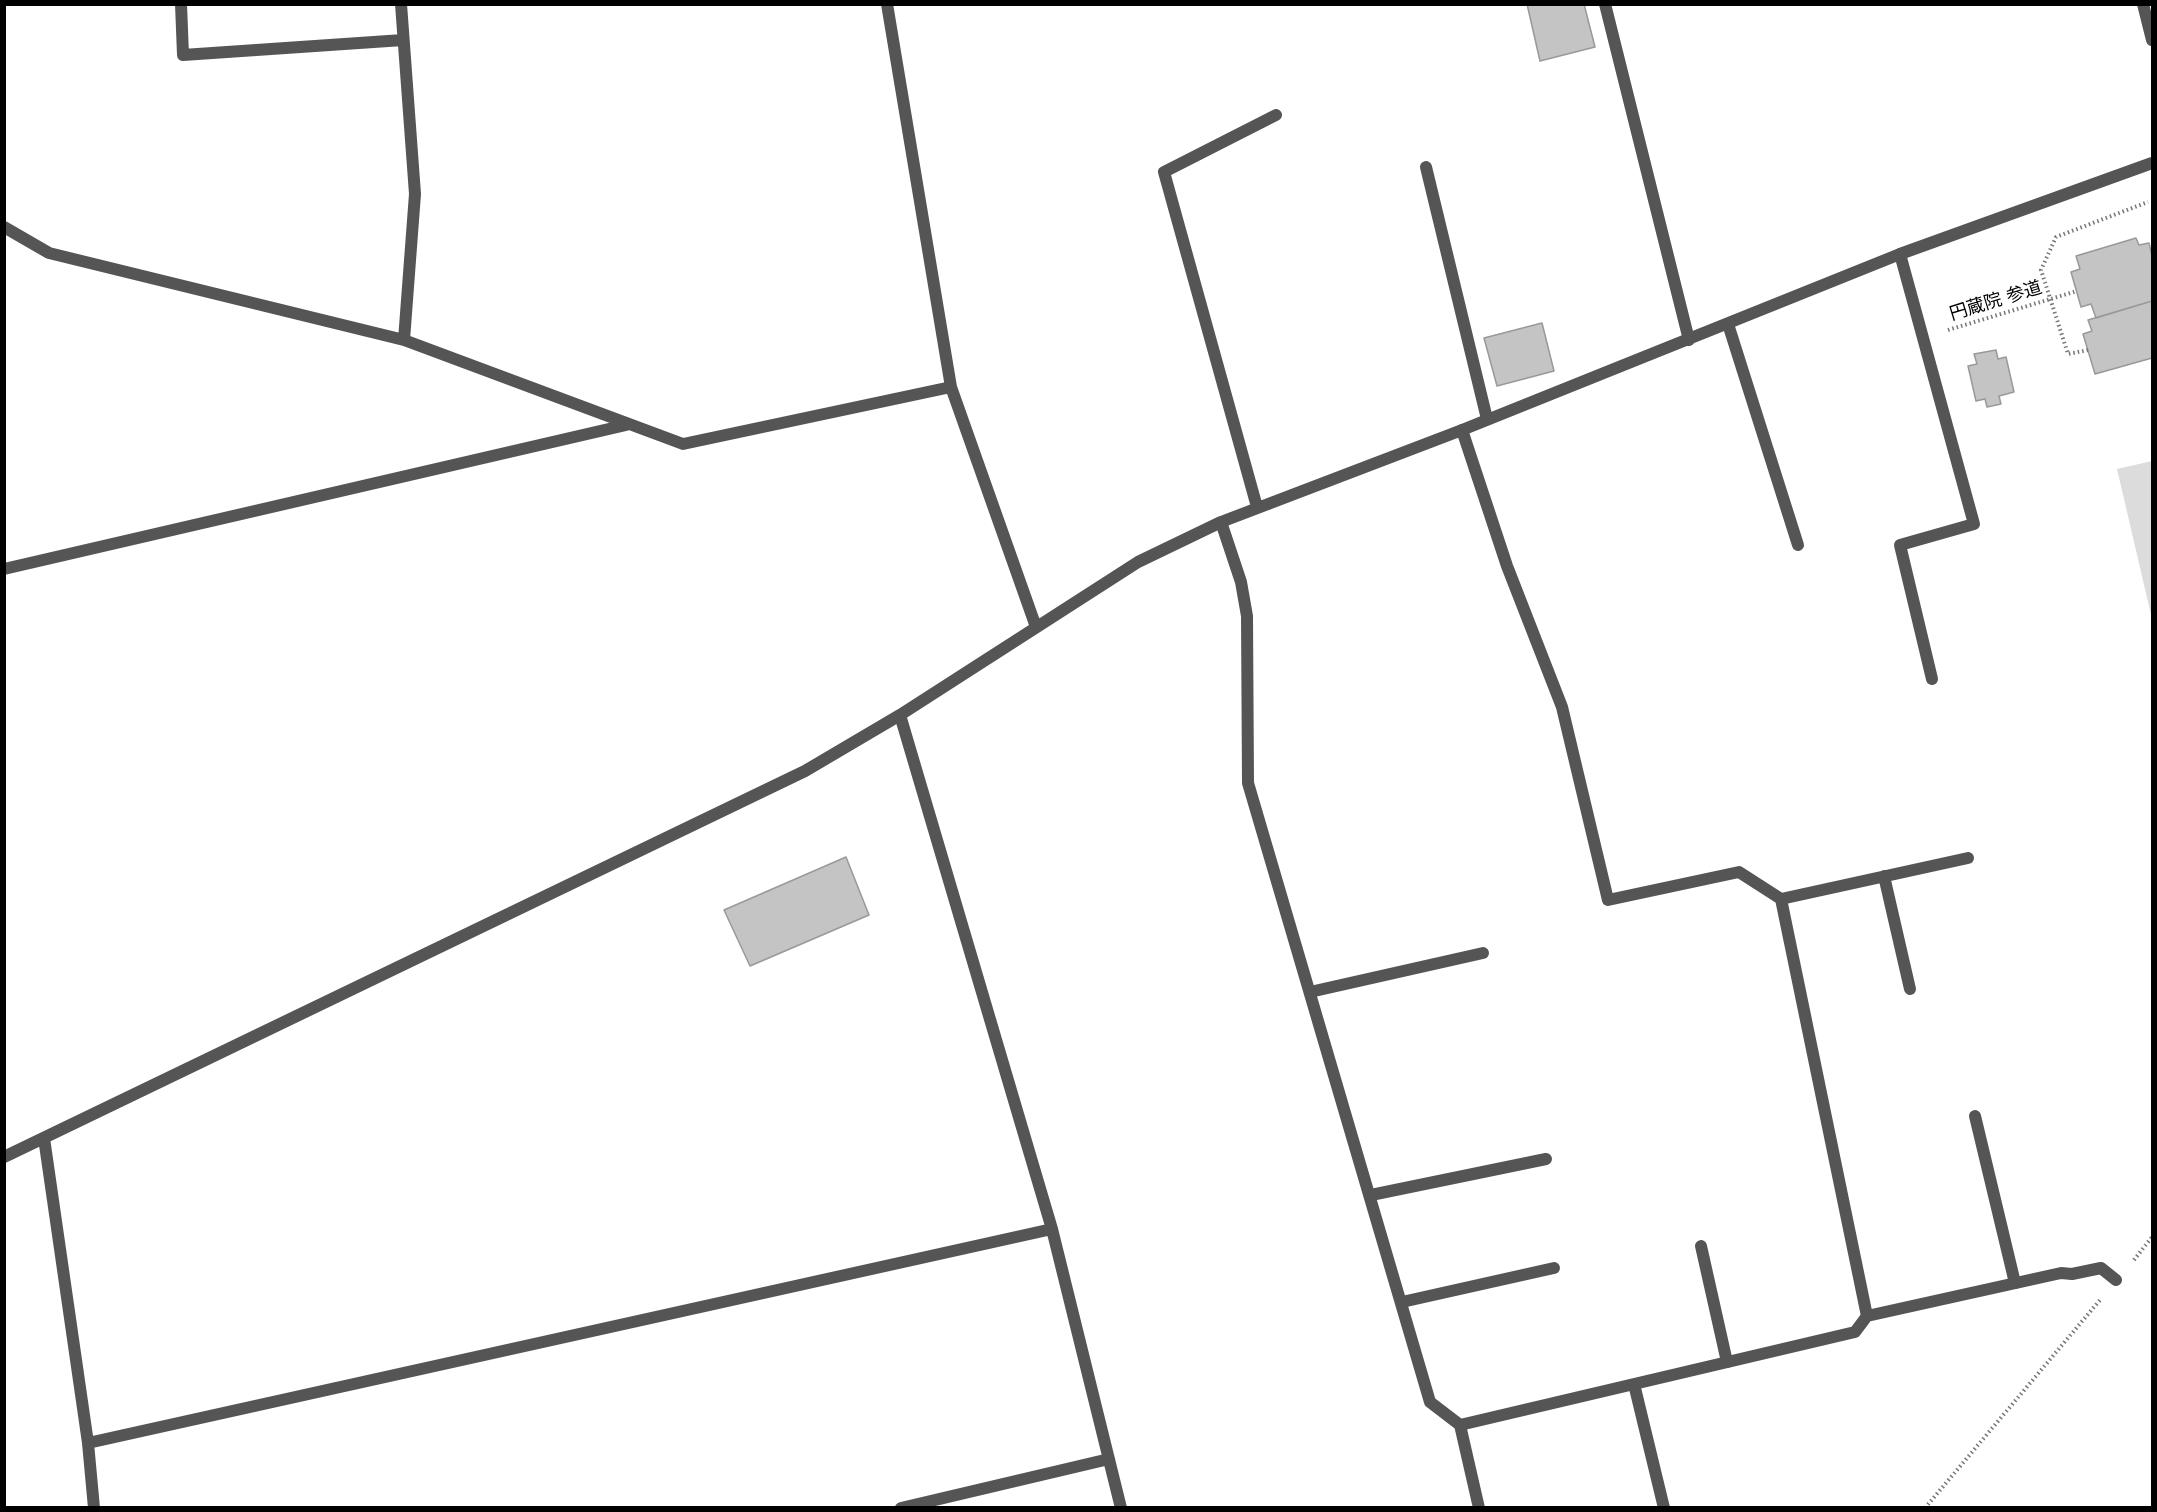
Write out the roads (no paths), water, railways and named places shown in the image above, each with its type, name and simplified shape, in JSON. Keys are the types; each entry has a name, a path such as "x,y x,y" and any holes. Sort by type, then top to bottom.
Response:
{"street":[{"path":"181,4 183,55 403,40"},
{"path":"401,4 415,194 404,340"},
{"path":"887,4 951,387 1036,627"},
{"path":"1605,4 1689,340"},
{"path":"2143,4 2152,40"},
{"path":"1257,507 1164,172 1276,115"},
{"path":"4,1157 805,771 900,716 1138,562 1221,522 1462,430 1900,254 2152,163"},
{"path":"1426,167 1487,420"},
{"path":"4,227 49,253 404,340 683,444 951,387"},
{"path":"1900,254 1974,524 1900,545 1932,679"},
{"path":"1728,324 1798,545"},
{"path":"4,568 627,424"},
{"path":"1462,430 1507,566 1562,707 1608,900 1739,872 1781,899 1968,858"},
{"path":"1221,522 1241,582 1247,616 1248,783 1430,1402 1460,1425 1479,1508"},
{"path":"900,716 1052,1229 1121,1508"},
{"path":"1884,876 1910,989"},
{"path":"1781,899 1867,1316"},
{"path":"1310,992 1483,953"},
{"path":"1975,1116 2015,1283"},
{"path":"44,1138 88,1443 94,1508"},
{"path":"1371,1195 1546,1159"},
{"path":"88,1443 1052,1229"},
{"path":"1701,1246 1727,1362"},
{"path":"1402,1302 1554,1268"},
{"path":"1460,1425 1855,1332 1867,1316 2015,1283 2101,1268 2116,1280"},
{"path":"1634,1384 1664,1508"},
{"path":"901,1508 1109,1460"}]}
